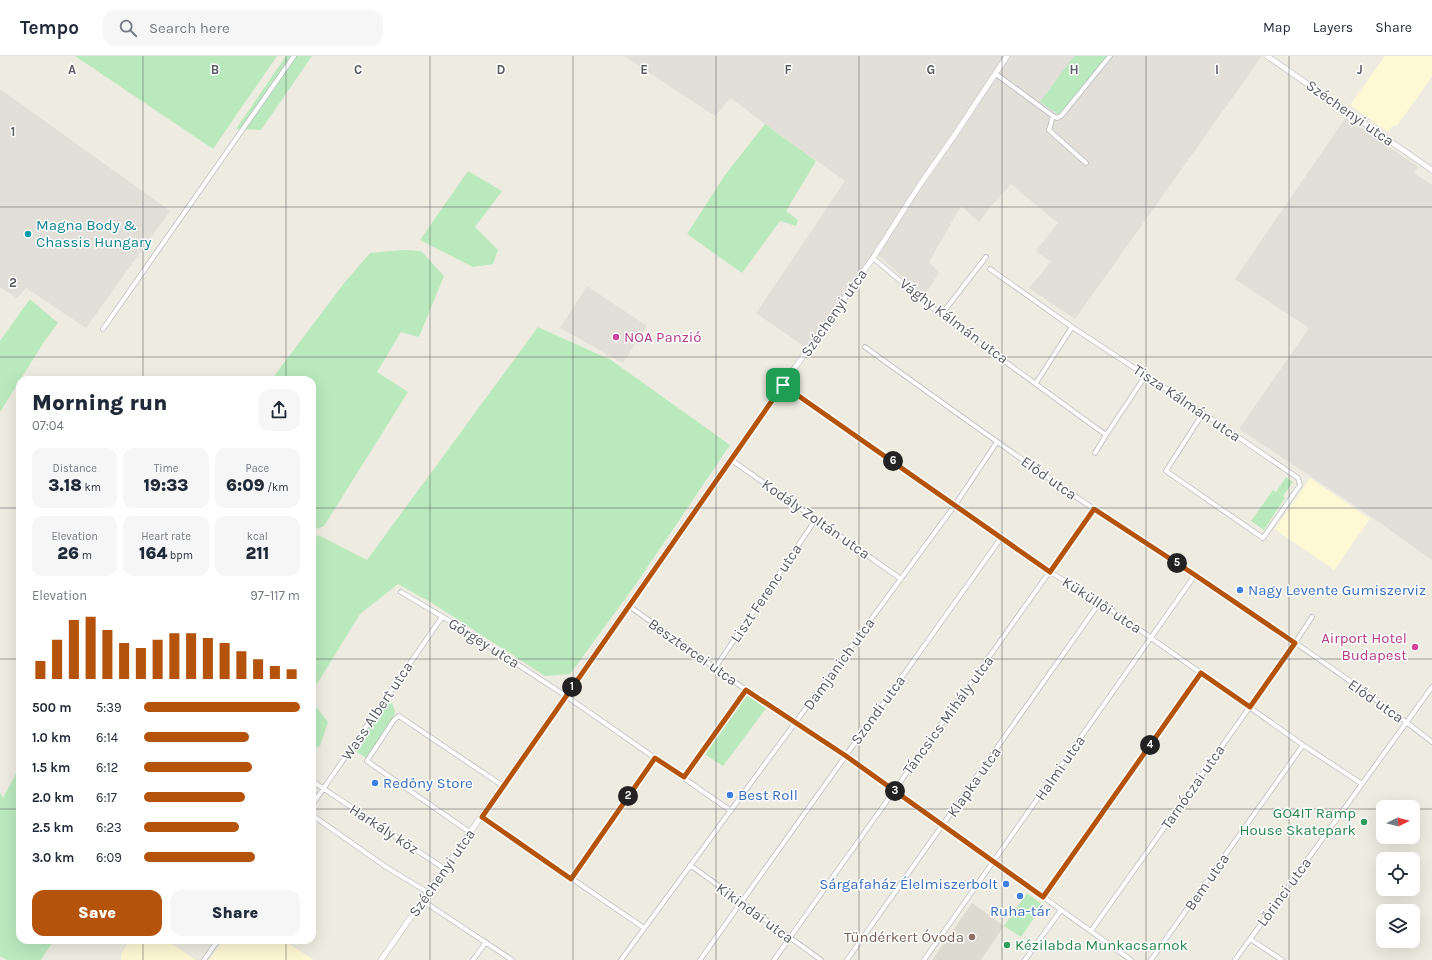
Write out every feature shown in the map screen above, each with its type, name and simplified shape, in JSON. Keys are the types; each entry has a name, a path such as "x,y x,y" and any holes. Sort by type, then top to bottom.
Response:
{"street":[{"path":"103,329 294,56"},
{"name":"Széchenyi utca","path":"381,960 872,258 1007,56"},
{"path":"996,74 1057,118 1061,116 1110,56"},
{"name":"Széchenyi utca","path":"1268,56 1432,170"},
{"path":"1053,116 1049,130 1086,163"},
{"path":"941,315 986,257"},
{"name":"Vághy Kálmán utca","path":"872,258 941,315 1106,435"},
{"name":"Tisza Kálmán utca","path":"990,269 1072,327 1203,413 1298,478 1300,481 1298,488 1263,538 1166,471 1203,413"},
{"path":"1036,383 1072,327"},
{"name":"Előd utca","path":"865,347 997,442 1094,509 1295,643 1432,742"},
{"path":"1095,453 1146,375"},
{"name":"Küküllői utca","path":"783,385 1050,572 1100,602 1303,745 1362,784"},
{"name":"Damjanich utca","path":"621,960 955,505 997,442"},
{"name":"Kodály Zoltán utca","path":"730,460 901,579"},
{"name":"Táncsics Mihály utca","path":"774,960 893,790 1094,509"},
{"name":"Liszt Ferenc utca","path":"715,668 816,519"},
{"name":"Szondi utca","path":"700,960 1001,538"},
{"name":"Halmi utca","path":"924,960 1195,575"},
{"name":"Görgey utca","path":"402,592 468,632 566,696 731,810"},
{"name":"Klapka utca","path":"847,960 1100,602"},
{"name":"Besztercei utca","path":"628,606 746,690 846,756 1061,910"},
{"name":"Wass Albert utca","path":"316,800 442,617"},
{"name":"Tarnóczai utca","path":"1091,931 1312,617"},
{"path":"1043,897 1201,673"},
{"name":"Lőrinci utca","path":"1235,960 1432,687"},
{"path":"684,777 746,690"},
{"path":"471,833 366,761 394,720 399,716 503,786"},
{"name":"Bem utca","path":"1151,960 1303,745"},
{"path":"571,879 655,758"},
{"name":"Harkály köz","path":"316,784 445,869"},
{"path":"482,817 644,928"},
{"path":"316,818 386,867 429,892"},
{"name":"Kikindai utca","path":"690,865 821,960"},
{"path":"423,901 512,960"},
{"path":"1026,959 1061,910 1131,960"},
{"path":"1250,939 1282,960"},
{"path":"473,960 486,942"},
{"path":"204,960 215,944"}],"shaded area":[{"path":"624,56 1262,56 1075,319 1029,288 1051,262 1036,251 1058,223 1011,184 979,222 961,206 929,262 939,273 924,296 878,255 854,290 808,349 756,313 845,181 731,98 715,116"},
{"path":"1385,56 1432,56 1432,77 1398,124 1391,127 1388,132 1350,105"},
{"path":"0,89 170,211 86,328 26,288 17,298 0,287"},
{"path":"1346,117 1418,167 1414,173 1432,185 1432,560 1363,511 1239,429 1309,328 1235,279"},
{"path":"587,286 647,326 623,363 560,328"},
{"path":"1310,478 1370,519 1334,570 1275,529"},
{"name":"Tündérkert Óvoda","path":"972,903 1004,926 981,960 932,960"},
{"path":"127,944 173,944 195,960 121,960 122,952"},
{"path":"221,944 289,944 314,960 209,960"}],"green space":[{"path":"75,56 277,56 213,149"},
{"path":"286,56 312,56 261,130 236,129"},
{"path":"1074,56 1110,56 1061,116 1040,102"},
{"path":"765,124 816,161 786,211 798,220 796,226 780,221 742,273 687,234 725,175"},
{"path":"468,171 502,191 475,227 498,250 493,264 473,267 420,240"},
{"path":"403,250 421,251 444,276 419,337 401,332 377,372 408,392 324,526 316,529 316,376 274,376 345,282 370,253"},
{"path":"30,299 58,323 23,376 16,376 16,387 0,412 0,341"},
{"path":"538,327 611,360 730,445 636,584 570,674 545,676 432,603 398,584 360,614 316,686 316,538 318,535 367,560"},
{"path":"1286,477 1293,482 1283,496 1285,498 1264,530 1251,521 1273,490 1276,492"},
{"path":"746,693 767,707 723,766 703,753"},
{"path":"388,701 393,705 395,712 393,719 366,758 354,750"},
{"path":"316,706 328,722 320,746 316,748"},
{"path":"16,774 16,944 51,944 41,960 7,960 0,956 0,792 3,798"},
{"path":"1027,893 1043,905 1021,937 1004,926"}],"place":[{"name":"Magna Body & Chassis Hungary","path":"28,234"},
{"name":"NOA Panzió","path":"616,337"},
{"name":"Nagy Levente Gumiszerviz","path":"1240,590"},
{"name":"Airport Hotel Budapest","path":"1415,647"},
{"name":"Redőny Store","path":"375,783"},
{"name":"Best Roll","path":"730,795"},
{"name":"GO4IT Ramp House Skatepark","path":"1364,822"},
{"name":"Sárgafaház Élelmiszerbolt","path":"1006,884"},
{"name":"Ruha-tár","path":"1020,896"},
{"name":"Tündérkert Óvoda","path":"972,937"},
{"name":"Kézilabda Munkacsarnok","path":"1007,945"}],"route":[{"path":"783,385 1050,572 1094,509 1295,643 1250,707 1201,673 1043,897 846,756 746,690 684,777 655,758 571,879 482,817 783,385"}]}
